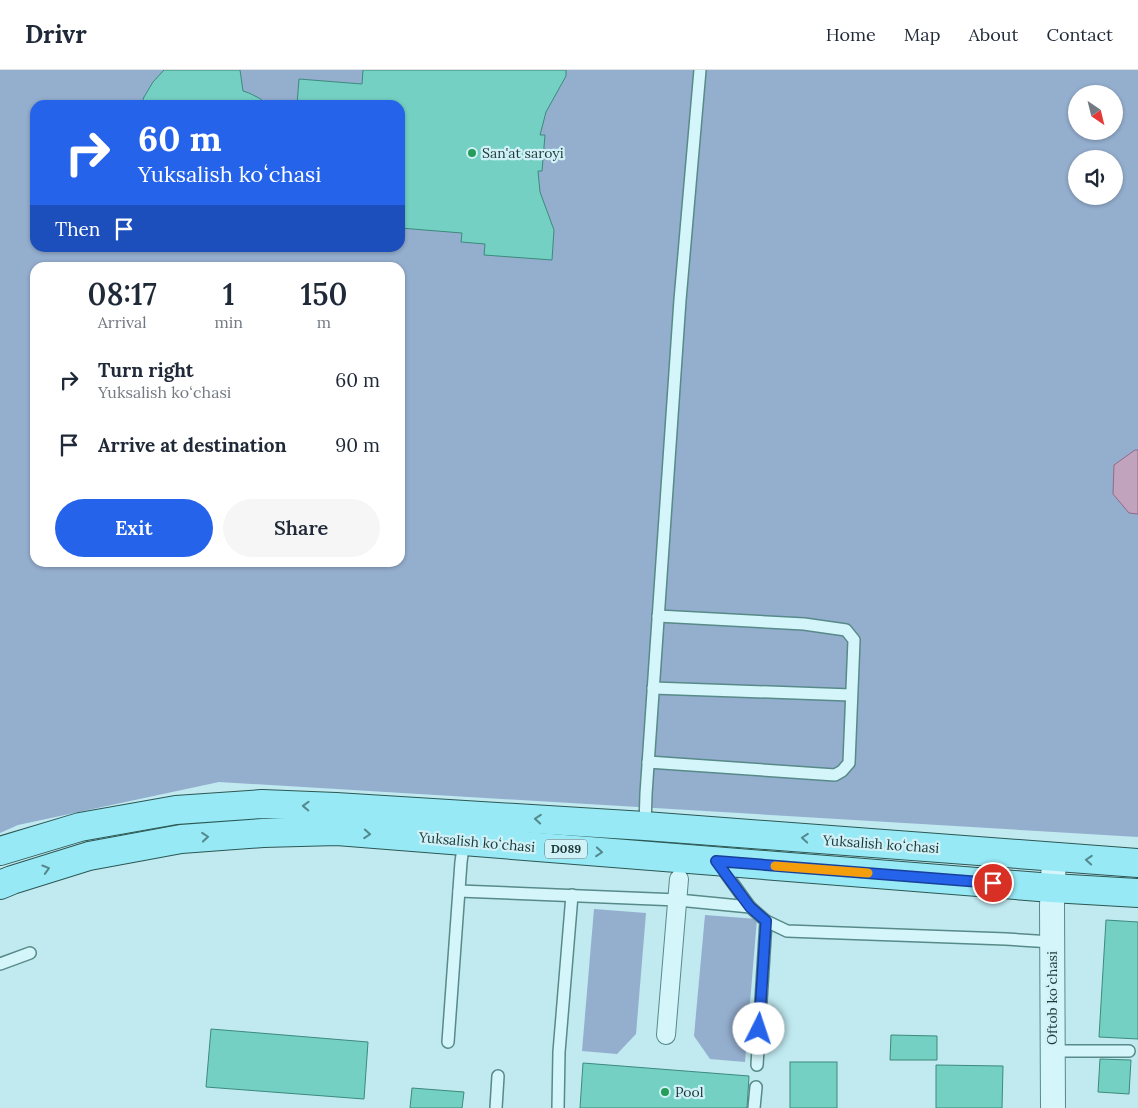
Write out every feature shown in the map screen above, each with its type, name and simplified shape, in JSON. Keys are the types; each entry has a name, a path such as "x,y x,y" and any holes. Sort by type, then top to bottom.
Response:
{"main road":[{"name":"Yuksalish koʻchasi","path":"0,851 80,827 176,810 262,804 645,826 1138,863"},
{"name":"Yuksalish koʻchasi","path":"0,885 89,856 181,839 263,832 337,831 1052,888 1138,893"}],"street":[{"name":"Oftob koʻchasi","path":"1053,1108 1052,888 1054,857"},
{"path":"666,1035 679,879"}],"lane":[{"path":"645,826 680,300 700,70"},
{"path":"648,762 835,775 842,771 848,763 854,640 846,630 804,624 658,616"},
{"path":"653,688 851,695"},
{"path":"448,1042 464,841"},
{"path":"716,861 750,907 766,921 787,931 1052,942"},
{"path":"459,891 678,900 750,907"},
{"path":"558,1108 559,1052 572,896"},
{"path":"757,1065 766,921"},
{"path":"0,964 30,953"},
{"path":"1052,1052 1129,1051"},
{"path":"496,1108 498,1076"},
{"path":"754,1108 756,1087"}],"shaded area":[{"path":"0,70 1138,70 1138,837 219,782 18,825 0,833"},
{"path":"1135,450 1138,450 1138,514 1129,513 1113,494 1114,465"},
{"path":"594,909 646,913 636,1034 617,1054 582,1051"},
{"path":"705,915 757,919 745,1062 710,1059 694,1036"}],"building":[{"path":"164,70 240,70 243,91 262,100 143,100 153,82"},
{"name":"San'at saroyi","path":"363,70 566,70 566,76 546,112 540,135 545,135 542,171 538,171 540,192 554,230 552,260 484,255 485,244 461,242 462,233 405,228 405,100 297,100 299,79 362,84"},
{"path":"1106,920 1138,922 1138,1039 1099,1037"},
{"path":"211,1029 368,1042 364,1099 206,1087"},
{"path":"891,1035 937,1036 937,1060 890,1060"},
{"path":"1100,1059 1131,1060 1129,1094 1098,1092"},
{"path":"790,1062 837,1062 837,1108 790,1108"},
{"name":"Pool","path":"583,1063 749,1076 747,1108 580,1108"},
{"path":"936,1065 1003,1066 1002,1108 936,1108"},
{"path":"412,1088 464,1092 462,1108 410,1108"}],"slow traffic":[{"path":"775,866 868,873"}],"place":[{"name":"San'at saroyi","path":"472,153"},
{"name":"Pool","path":"665,1092"}],"route":[{"path":"759,1029 766,921 750,907 716,861 993,883"}]}
